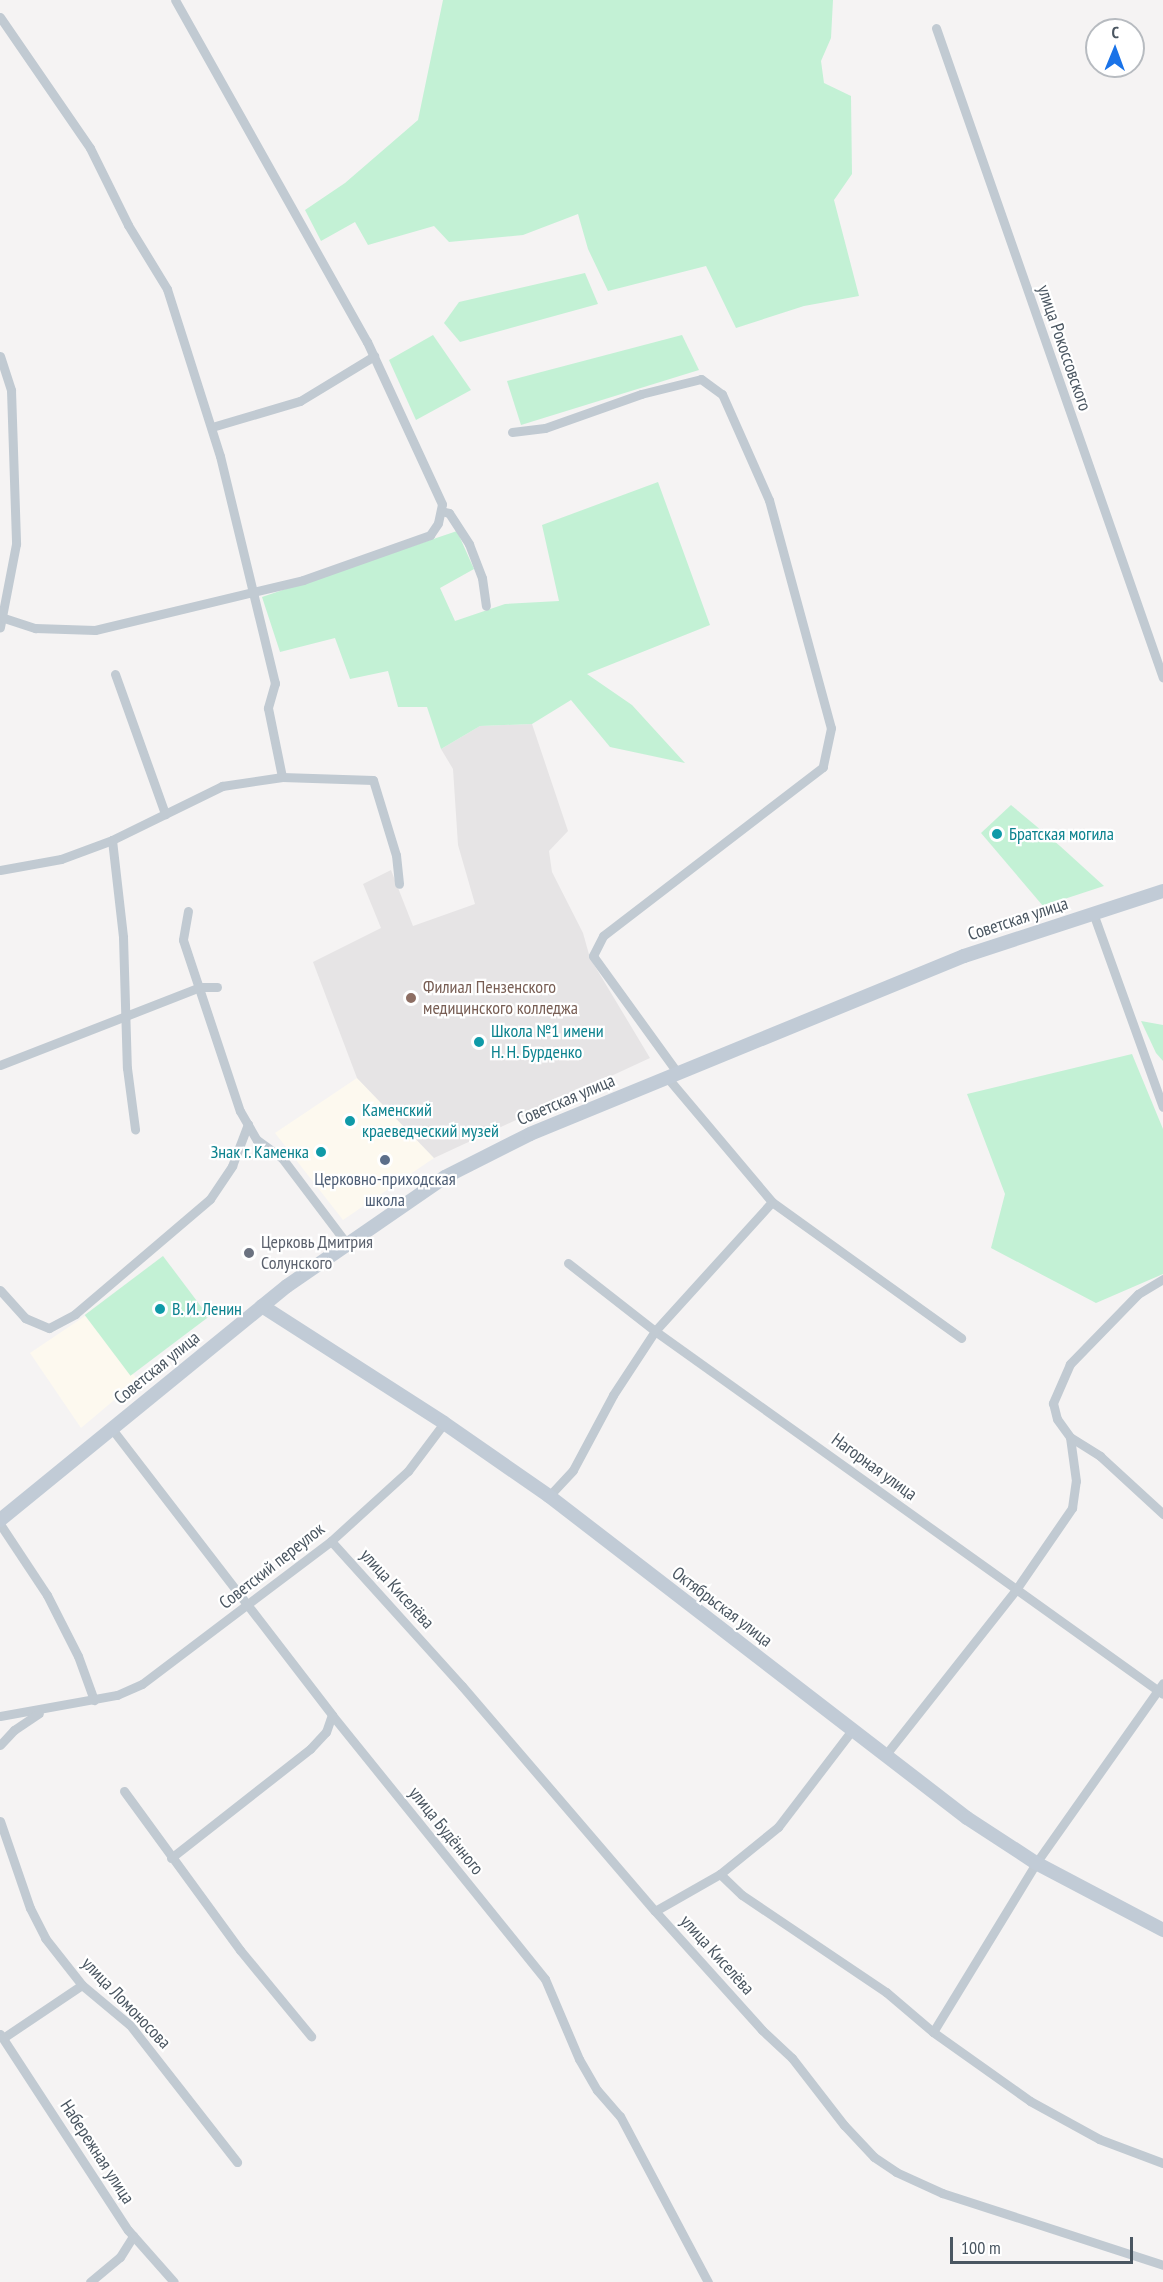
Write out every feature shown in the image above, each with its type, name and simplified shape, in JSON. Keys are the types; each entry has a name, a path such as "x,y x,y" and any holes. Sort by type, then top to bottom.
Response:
{"main road":[{"name":"Советская улица","path":"0,1522 262,1306 445,1177 530,1134 671,1074 964,956 1163,891"},
{"name":"Октябрьская улица","path":"262,1306 444,1423 549,1496 887,1753 967,1818 1036,1863 1163,1930"}],"street":[{"path":"0,356 10,390 16,544 2,623 35,628 95,630 303,580 430,535 442,504 374,356 176,0"},
{"path":"0,17 90,148 128,225 167,289 212,428 274,683 268,708 282,777"},
{"name":"улица Рокоссовского","path":"936,28 1163,678"},
{"path":"212,428 300,401 374,356"},
{"path":"512,432 545,428 641,394 701,379 722,394 769,500 831,728 823,766 603,936 593,956 671,1074 772,1202 961,1338"},
{"path":"441,510 449,513 468,543 482,578 486,606"},
{"path":"115,674 165,814"},
{"path":"0,870 61,859 112,840 222,786 282,777 373,780 396,855 399,884"},
{"path":"112,840 123,937 123,1015 135,1129"},
{"path":"188,911 183,940 240,1111 257,1140 282,1158 347,1244"},
{"path":"1093,913 1163,1107"},
{"path":"0,1065 14,1063 123,1015 200,987 217,987"},
{"path":"0,1290 26,1318 49,1328 75,1314 210,1199 232,1166 248,1124"},
{"path":"549,1496 573,1470 613,1395 655,1331 772,1202"},
{"name":"Нагорная улица","path":"568,1263 655,1331 1015,1591 1162,1689"},
{"path":"1163,1279 1138,1294 1070,1364 1053,1403 1057,1419 1070,1437 1100,1455 1163,1514"},
{"name":"Советский переулок","path":"0,1716 41,1712 94,1700 142,1684 250,1606 331,1541 408,1471 444,1423"},
{"name":"улица Будённого","path":"112,1428 332,1715 545,1979 579,2059 597,2090 620,2116 708,2282"},
{"path":"887,1753 1015,1591 1072,1508 1076,1481 1070,1437"},
{"path":"0,1522 46,1595 78,1656 94,1700"},
{"name":"улица Киселёва","path":"331,1541 462,1686 655,1911 762,2030 792,2058 844,2126 889,2167 942,2193 1163,2265"},
{"path":"933,2032 1036,1863 1131,1724 1162,1689"},
{"path":"0,1745 14,1730 41,1712"},
{"path":"171,1858 310,1749 326,1732 332,1715"},
{"path":"655,1911 720,1874 778,1827 853,1729"},
{"path":"124,1791 171,1858 310,2037"},
{"name":"улица Ломоносова","path":"0,1821 30,1908 45,1938 82,1985 130,2025 237,2162"},
{"path":"720,1874 742,1896 886,1992 933,2032 1030,2102 1099,2139 1163,2163"},
{"path":"2,2036 82,1985"},
{"name":"Набережная улица","path":"2,2036 133,2236 174,2282"},
{"path":"90,2282 120,2257 133,2236"}],"shaded area":[{"path":"532,724 568,831 549,851 552,872 583,933 590,958 650,1058 434,1158 357,1078 313,962 381,928 363,884 391,870 413,926 475,904 458,845 453,769 441,749 480,726"},
{"path":"357,1078 434,1158 343,1220 275,1133"},
{"path":"85,1316 138,1380 81,1428 30,1353"}],"green space":[{"path":"443,0 833,0 831,38 821,61 824,83 851,96 852,174 834,200 859,296 804,306 736,328 706,266 608,291 588,249 578,214 523,235 449,242 434,226 368,245 355,222 321,241 305,210 345,183 418,120"},
{"path":"585,273 598,304 460,342 444,323 459,302"},
{"path":"433,335 471,390 416,420 389,360"},
{"path":"682,335 699,370 521,425 507,381"},
{"path":"658,482 710,625 587,674 632,705 685,763 610,747 571,700 532,724 480,726 441,749 427,707 398,707 388,671 350,679 335,638 280,652 262,597 457,531 474,569 440,588 455,621 505,604 559,601 542,525"},
{"path":"1011,805 1104,886 1043,906 981,833"},
{"path":"1141,1021 1163,1025 1163,1061 1156,1053"},
{"path":"1132,1054 1163,1129 1163,1274 1096,1303 991,1248 1005,1194 967,1094"},
{"path":"163,1256 209,1317 130,1376 85,1315"}],"place":[{"name":"Братская могила","path":"997,834"},
{"name":"Филиал Пензенского медицинского колледжа","path":"411,998"},
{"name":"Школа №1 имени Н. Н. Бурденко","path":"479,1042"},
{"name":"Каменский краеведческий музей","path":"350,1121"},
{"name":"Знак г. Каменка","path":"321,1152"},
{"name":"Церковно-приходская школа","path":"385,1160"},
{"name":"Церковь Дмитрия Солунского","path":"249,1253"},
{"name":"В. И. Ленин","path":"160,1309"}]}
